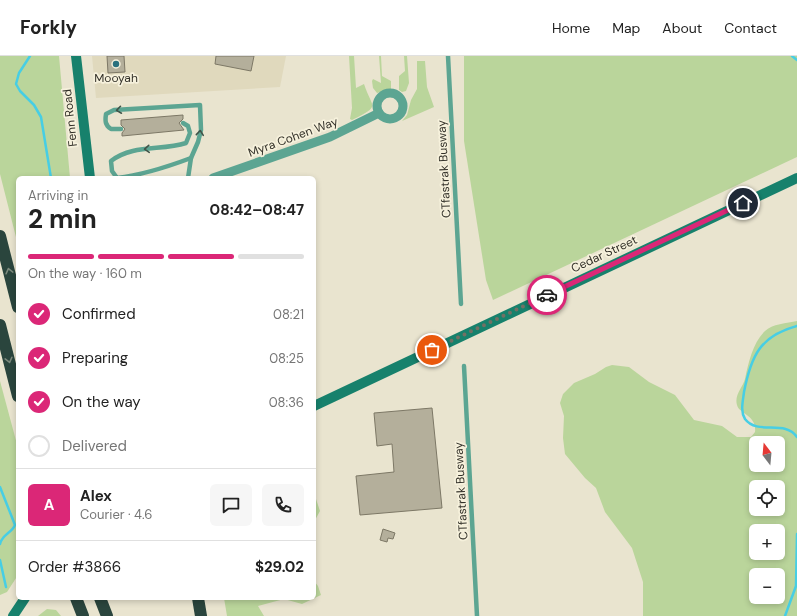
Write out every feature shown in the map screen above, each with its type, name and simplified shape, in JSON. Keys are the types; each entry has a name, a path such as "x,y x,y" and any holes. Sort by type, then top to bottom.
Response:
{"highway":[{"path":"0,236 16,299"},
{"path":"0,325 16,388"},
{"path":"77,600 83,616"},
{"path":"101,600 107,616"},
{"path":"198,600 202,616"}],"main road":[{"name":"Fenn Road","path":"76,56 90,176"},
{"name":"Cedar Street","path":"316,405 797,178"},
{"path":"13,616 24,600"}],"street":[{"name":"Myra Cohen Way","path":"219,176 330,137 379,113"}],"lane":[{"name":"CTfastrak Busway","path":"448,56 461,304"},
{"path":"121,129 111,129 107,127 105,121 106,114 114,110 200,105 201,130 198,142 190,158 188,176"},
{"path":"116,176 112,171 111,161 120,154 136,150 173,147 186,143 190,133 188,126 184,123"},
{"path":"133,176 151,172 190,158"},
{"name":"CTfastrak Busway","path":"464,366 477,616"}],"shaded area":[{"path":"92,56 286,56 280,87 96,98"}],"green space":[{"path":"0,56 59,56 70,176 16,176 16,237 0,174"},
{"path":"349,56 354,56 356,88 364,84 372,102 371,109 368,112 352,120 350,119 352,108"},
{"path":"379,56 381,56 382,76 391,81 391,89 377,93 373,88 372,81 373,79 381,83"},
{"path":"404,56 407,56 409,83 406,91 402,92 399,90 399,76 405,71"},
{"path":"464,56 797,56 797,157 493,300 486,280 464,141"},
{"path":"417,61 425,61 427,87 434,107 402,121 407,115 411,100 417,89"},
{"path":"797,321 797,616 643,616 643,582 632,548 605,512 596,488 585,478 565,454 563,438 564,416 560,403 563,394 574,383 595,374 606,367 612,365 629,367 649,382 675,395 694,420 722,426 737,437 749,437 749,472 785,472 785,436 752,436 755,432 755,426 751,418 738,408 736,401 744,382 757,341 765,331 776,325"},
{"path":"0,381 16,441 16,578 7,592 0,595"},
{"path":"316,499 320,511 316,518"},
{"path":"316,584 318,586 321,595 316,597"},
{"path":"224,600 280,600 258,606 264,616 227,616"},
{"path":"288,600 310,600 302,604"},
{"path":"47,609 56,610 61,616 38,616"}],"building":[{"name":"Mooyah","path":"107,56 124,56 125,72 108,73"},
{"path":"216,56 254,56 251,71 215,64"},
{"path":"183,115 183,119 179,123 184,130 122,136 125,129 121,125 121,120"},
{"path":"432,408 442,508 360,515 356,476 394,472 392,444 377,446 374,413"},
{"path":"383,529 395,533 393,539 388,538 387,542 380,540"}],"waterway":[{"path":"30,56 19,73 16,84 20,91 34,105 41,117 51,176"},
{"path":"792,56 797,60"},
{"path":"797,326 774,335 759,349 750,368 744,392 742,409 743,416 750,424 786,429 797,437"},
{"path":"0,487 15,525 3,538 0,544"},
{"path":"785,616 796,586 797,534"},
{"path":"0,560 6,587"}],"way so far":[{"path":"432,350 547,295"}],"place":[{"name":"Mooyah","path":"116,64"}],"route":[{"path":"547,295 743,203"}]}
